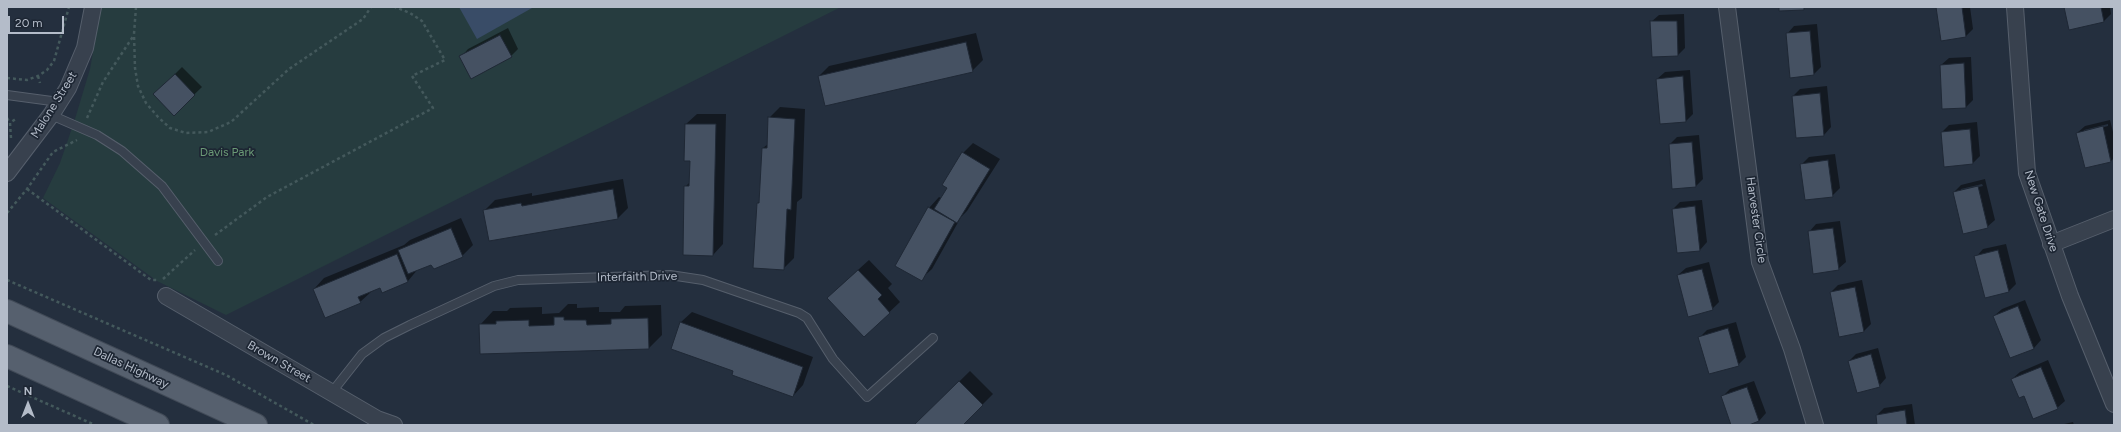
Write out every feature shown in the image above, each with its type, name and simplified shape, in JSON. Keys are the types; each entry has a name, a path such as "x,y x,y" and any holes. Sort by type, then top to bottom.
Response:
{"main road":[{"name":"Dallas Highway","path":"7,311 256,425"},
{"path":"7,356 158,425"}],"street":[{"name":"Malone Street","path":"7,173 55,108 81,61 88,37 93,7"},
{"name":"Harvester Circle","path":"1727,7 1760,262 1792,349 1815,425"},
{"name":"New Gate Drive","path":"2015,7 2027,173 2051,244 2114,404"},
{"path":"2051,244 2114,219"},
{"name":"Brown Street","path":"166,296 377,419 394,425"}],"lane":[{"path":"7,95 55,108 122,151 162,186 218,260"},
{"name":"Interfaith Drive","path":"332,392 362,354 384,338 481,292 518,280 670,275 703,280 799,313 807,318 833,359 867,397 933,338"}],"path":[{"path":"7,78 28,80 47,70 54,61 69,7"},
{"path":"136,7 134,34 135,68 138,86 146,103 158,117 170,128 186,133 208,132 231,122 289,69 363,19 371,7"},
{"path":"27,189 151,280 161,280 204,243 267,197 432,108 412,76 445,60 422,21 410,13 395,7"},
{"path":"38,76 40,83"},
{"path":"7,118 10,123 12,133 10,145"},
{"path":"10,123 17,118"},
{"path":"7,280 226,375 314,425"},
{"path":"7,386 95,425"}],"green space":[{"name":"Davis Park","path":"101,7 841,7 226,315 157,281 43,198 60,163 75,119 90,69"}],"water":[{"path":"459,7 531,7 532,8 477,39"}],"building":[{"path":"1779,7 1804,7 1804,10 1779,11"},
{"path":"1936,7 1962,7 1966,37 1941,41"},
{"path":"2064,7 2101,7 2104,22 2069,30"},
{"path":"1650,21 1677,21 1678,56 1652,57"},
{"path":"1810,31 1814,75 1790,78 1786,33"},
{"path":"500,35 512,57 471,79 459,56"},
{"path":"966,42 973,72 825,106 818,76"},
{"path":"1964,63 1966,108 1942,109 1940,65"},
{"path":"175,74 195,95 174,116 153,94"},
{"path":"1683,76 1686,122 1660,124 1656,79"},
{"path":"1820,93 1824,136 1796,138 1792,96"},
{"path":"768,117 795,119 791,210 787,209 784,270 753,268 762,148 767,148"},
{"path":"685,124 716,124 713,256 683,255 684,186 689,186 690,161 684,161"},
{"path":"2103,126 2111,162 2085,168 2076,133"},
{"path":"1970,129 1973,164 1944,167 1941,132"},
{"path":"1692,142 1696,187 1672,189 1669,144"},
{"path":"962,152 990,169 957,223 934,209 947,188 942,185"},
{"path":"1828,160 1833,197 1805,200 1800,164"},
{"path":"1978,186 1988,228 1963,234 1953,192"},
{"path":"613,189 618,219 489,241 483,210 521,203 522,206"},
{"path":"1695,206 1700,251 1677,253 1672,209"},
{"path":"928,207 955,222 922,281 895,266"},
{"path":"451,228 463,257 434,269 431,265 408,274 398,250"},
{"path":"1833,228 1839,270 1813,274 1808,231"},
{"path":"1998,250 2009,292 1985,298 1974,256"},
{"path":"397,254 408,282 382,293 380,288 358,297 361,303 325,318 313,289"},
{"path":"1702,269 1713,310 1688,317 1677,275"},
{"path":"858,270 882,295 878,299 890,313 864,337 827,298"},
{"path":"1855,287 1864,332 1839,337 1830,292"},
{"path":"2018,306 2034,349 2010,358 1993,316"},
{"path":"554,317 564,317 564,320 586,320 587,325 611,324 611,319 648,318 649,349 480,354 479,324 496,324 496,321 529,320 529,326 554,325"},
{"path":"680,322 803,367 793,397 732,375 733,371 671,349"},
{"path":"1728,328 1739,366 1709,374 1698,337"},
{"path":"1871,354 1880,387 1857,393 1848,361"},
{"path":"2041,367 2058,409 2033,419 2024,396 2019,398 2011,379"},
{"path":"959,381 983,405 963,425 914,425"},
{"path":"1747,387 1759,421 1749,425 1731,425 1721,396"},
{"path":"1905,410 1907,425 1877,425 1876,415"}]}
